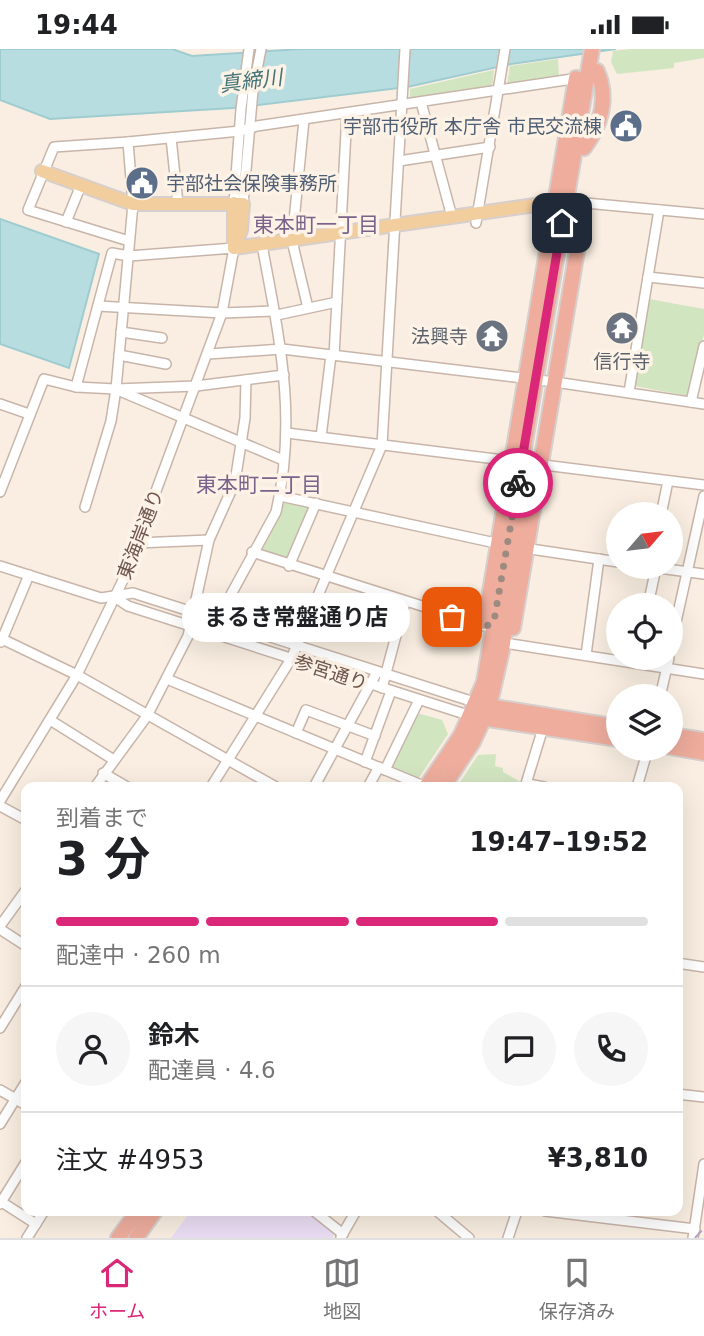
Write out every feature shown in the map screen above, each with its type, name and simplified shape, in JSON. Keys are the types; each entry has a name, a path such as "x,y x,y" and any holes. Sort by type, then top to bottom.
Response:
{"highway":[{"path":"445,782 480,711 498,636 540,380 565,202 587,76 596,51"},
{"path":"498,636 540,380 565,202 584,148 587,76"},
{"path":"480,711 606,726"},
{"path":"480,711 544,728 606,737"},
{"path":"430,782 480,711"},
{"path":"683,737 704,740"},
{"path":"683,749 704,753"},
{"path":"118,1238 134,1216"},
{"path":"135,1238 151,1216"}],"main road":[{"path":"42,171 133,204 239,204 234,248 452,217 477,218 565,202"}],"street":[{"path":"239,204 261,49"},
{"path":"214,782 292,659 382,445 405,49"},
{"path":"477,218 505,49"},
{"path":"239,204 241,109 249,50"},
{"path":"129,241 28,210 54,147 240,131 587,76"},
{"path":"421,102 452,217"},
{"path":"321,437 337,302 348,113"},
{"path":"304,120 292,241 308,308"},
{"path":"171,138 178,204"},
{"path":"85,507 111,421 116,390 133,204 128,142"},
{"path":"399,161 490,147"},
{"path":"66,222 80,185"},
{"path":"565,202 704,214"},
{"path":"629,392 659,210"},
{"path":"210,633 214,621 276,512 280,496 287,433 284,375 282,349 262,245"},
{"path":"76,387 112,253 129,255 234,248"},
{"name":"東海岸通り","path":"0,804 77,675 116,598 222,313 234,248"},
{"path":"648,277 704,283"},
{"path":"98,306 123,310 275,313 337,302"},
{"path":"121,333 162,338"},
{"path":"691,402 704,346"},
{"path":"208,354 282,349 540,380 704,404"},
{"path":"119,355 166,364"},
{"path":"0,492 44,379 76,387 116,390 196,386 284,375"},
{"path":"97,782 147,716 190,626 209,540 235,482 246,380"},
{"path":"116,390 283,460"},
{"path":"0,404 29,414"},
{"path":"287,433 704,485"},
{"path":"663,502 668,481"},
{"path":"280,496 512,546 606,560"},
{"path":"682,593 704,496"},
{"path":"289,566 316,503"},
{"path":"137,543 209,540"},
{"path":"252,552 405,602 498,636 606,657"},
{"path":"586,655 599,559"},
{"path":"0,566 101,598 116,598"},
{"path":"683,572 704,574"},
{"path":"29,575 1,640 77,675 227,761 257,782"},
{"name":"参宮通り","path":"116,598 133,593 382,674 480,711"},
{"name":"参宮通り","path":"116,598 128,606 370,685 419,700 480,711"},
{"path":"317,782 370,685 382,674 405,602"},
{"path":"683,668 704,674"},
{"path":"365,762 387,690 382,674"},
{"path":"167,679 414,782"},
{"path":"372,782 382,769 419,700"},
{"path":"296,733 306,711 375,736"},
{"path":"50,720 114,760"},
{"path":"528,782 544,728"},
{"path":"639,782 645,761"},
{"path":"103,773 118,782"},
{"path":"0,804 21,817"},
{"path":"21,897 0,928 21,943"},
{"path":"683,964 704,967"},
{"path":"0,1028 21,994"},
{"path":"0,1090 21,1102"},
{"path":"0,1124 21,1090"},
{"path":"683,1095 704,1097"},
{"path":"694,1234 704,1164"},
{"path":"21,1170 0,1202 21,1215"},
{"path":"23,1216 36,1224"},
{"path":"27,1238 41,1216"},
{"path":"319,1216 341,1236 353,1216"},
{"path":"443,1216 469,1238"},
{"path":"508,1238 515,1216"},
{"path":"577,1216 694,1234"},
{"path":"687,1238 694,1234"}],"shaded area":[{"path":"187,1216 315,1216 335,1232 332,1238 171,1238"}],"green space":[{"path":"704,49 704,58 674,63 674,68 617,74 611,62 613,51"},
{"path":"558,59 559,77 507,85 510,66"},
{"path":"494,70 492,88 410,100 410,89"},
{"path":"649,299 704,309 704,334 688,396 635,386"},
{"path":"285,502 310,506 290,559 261,551 260,547"},
{"path":"417,713 442,720 448,734 418,779 391,767"},
{"path":"496,754 495,766 503,768 503,772 520,782 460,782 478,755"}],"water":[{"name":"真締川","path":"0,49 172,49 192,56 301,49 616,49 511,64 407,87 233,108 50,119 0,100"},
{"path":"0,219 99,254 69,368 0,344"}],"railway":[{"path":"695,1238 704,1228"}],"way so far":[{"path":"452,617 485,627 494,621 518,483"}],"place":[{"name":"宇部市役所 本庁舎 市民交流棟","path":"626,126"},
{"name":"宇部社会保険事務所","path":"142,183"},
{"name":"信行寺","path":"622,328"},
{"name":"法興寺","path":"492,336"},
{"name":"まるき常盤通り店","path":"452,617"}],"district":[{"name":"東本町一丁目","path":"316,225"},
{"name":"東本町二丁目","path":"259,485"}],"route":[{"path":"518,483 562,223"}]}
